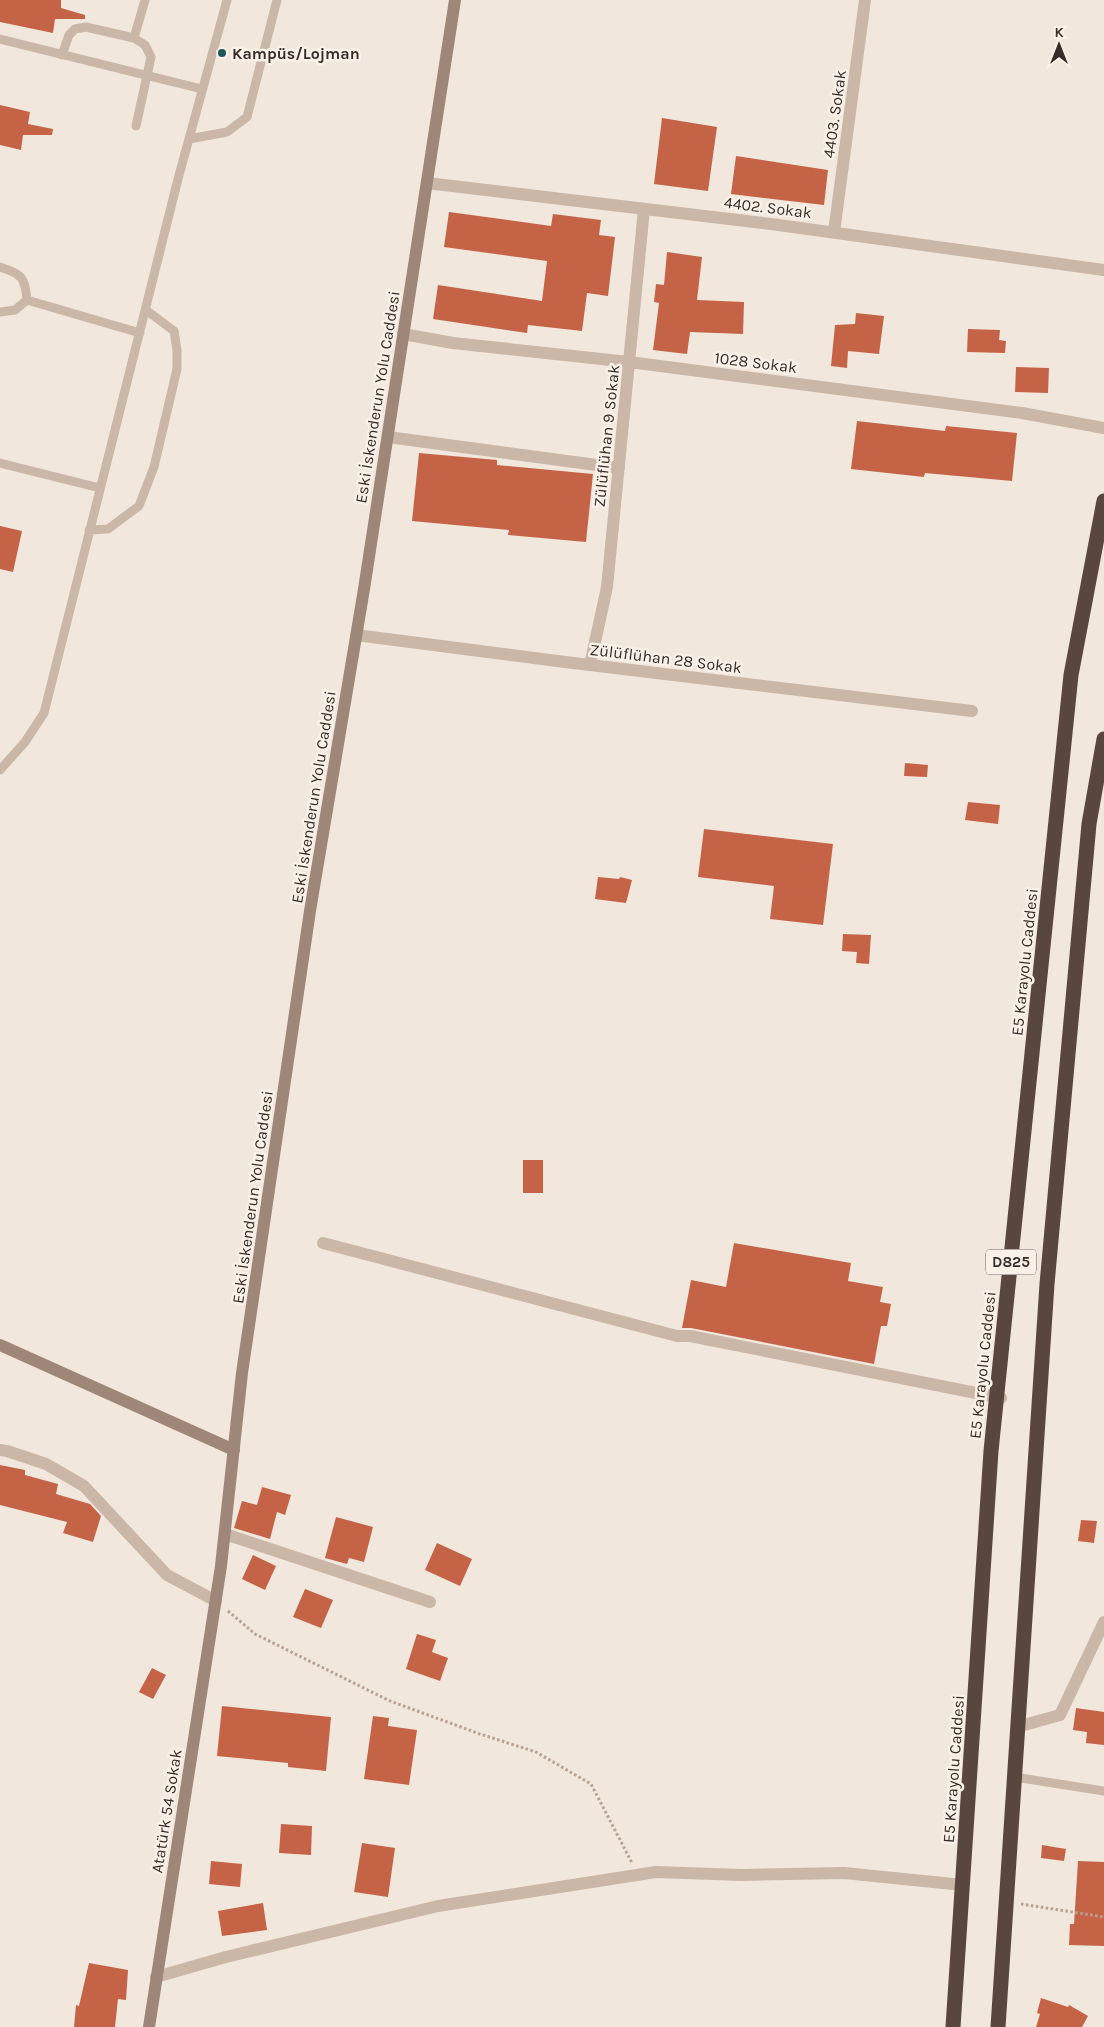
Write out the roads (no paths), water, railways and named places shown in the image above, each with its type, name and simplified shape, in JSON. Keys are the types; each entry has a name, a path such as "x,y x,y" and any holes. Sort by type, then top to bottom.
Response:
{"highway":[{"name":"E5 Karayolu Caddesi","path":"953,2027 991,1451 999,1397 1071,675 1104,501"},
{"name":"D825","path":"998,2027 1047,1284 1089,824 1104,738"}],"street":[{"name":"Eski İskenderun Yolu Caddesi","path":"216,1601 242,1373 309,921 388,436 455,0"},
{"name":"4403. Sokak","path":"834,232 865,0"},
{"name":"4402. Sokak","path":"427,183 834,232 1104,270"},
{"name":"Zülüflühan 9 Sokak","path":"590,665 608,587 644,209"},
{"name":"1028 Sokak","path":"403,334 453,343 630,362 1022,413 1104,428"},
{"path":"388,436 619,468"},
{"name":"Zülüflühan 28 Sokak","path":"356,635 972,711"},
{"path":"323,1243 677,1336 690,1336 999,1397"},
{"path":"0,1345 234,1450"},
{"path":"0,1450 46,1464 84,1486 167,1575 216,1601"},
{"path":"225,1534 430,1602"},
{"name":"Atatürk 54 Sokak","path":"149,2027 216,1601"},
{"path":"1017,1727 1060,1715 1104,1622"},
{"path":"156,1978 226,1956 438,1906 656,1872 741,1875 844,1873 963,1885"}],"lane":[{"path":"134,38 145,0"},
{"path":"0,770 25,742 44,713 189,139 227,0"},
{"path":"189,139 227,132 247,117 277,0"},
{"path":"62,55 69,35 74,29 86,27 134,38 145,44 151,57 136,126"},
{"path":"0,40 202,89"},
{"path":"0,267 17,272 25,282 26,300"},
{"path":"26,300 140,333"},
{"path":"0,312 15,310 26,300"},
{"path":"89,530 108,529 139,506 154,467 177,369 176,340 174,332 146,310"},
{"path":"0,463 100,488"},
{"path":"1014,1777 1104,1791"}],"place":[{"name":"Kampüs/Lojman","path":"222,53"}]}
